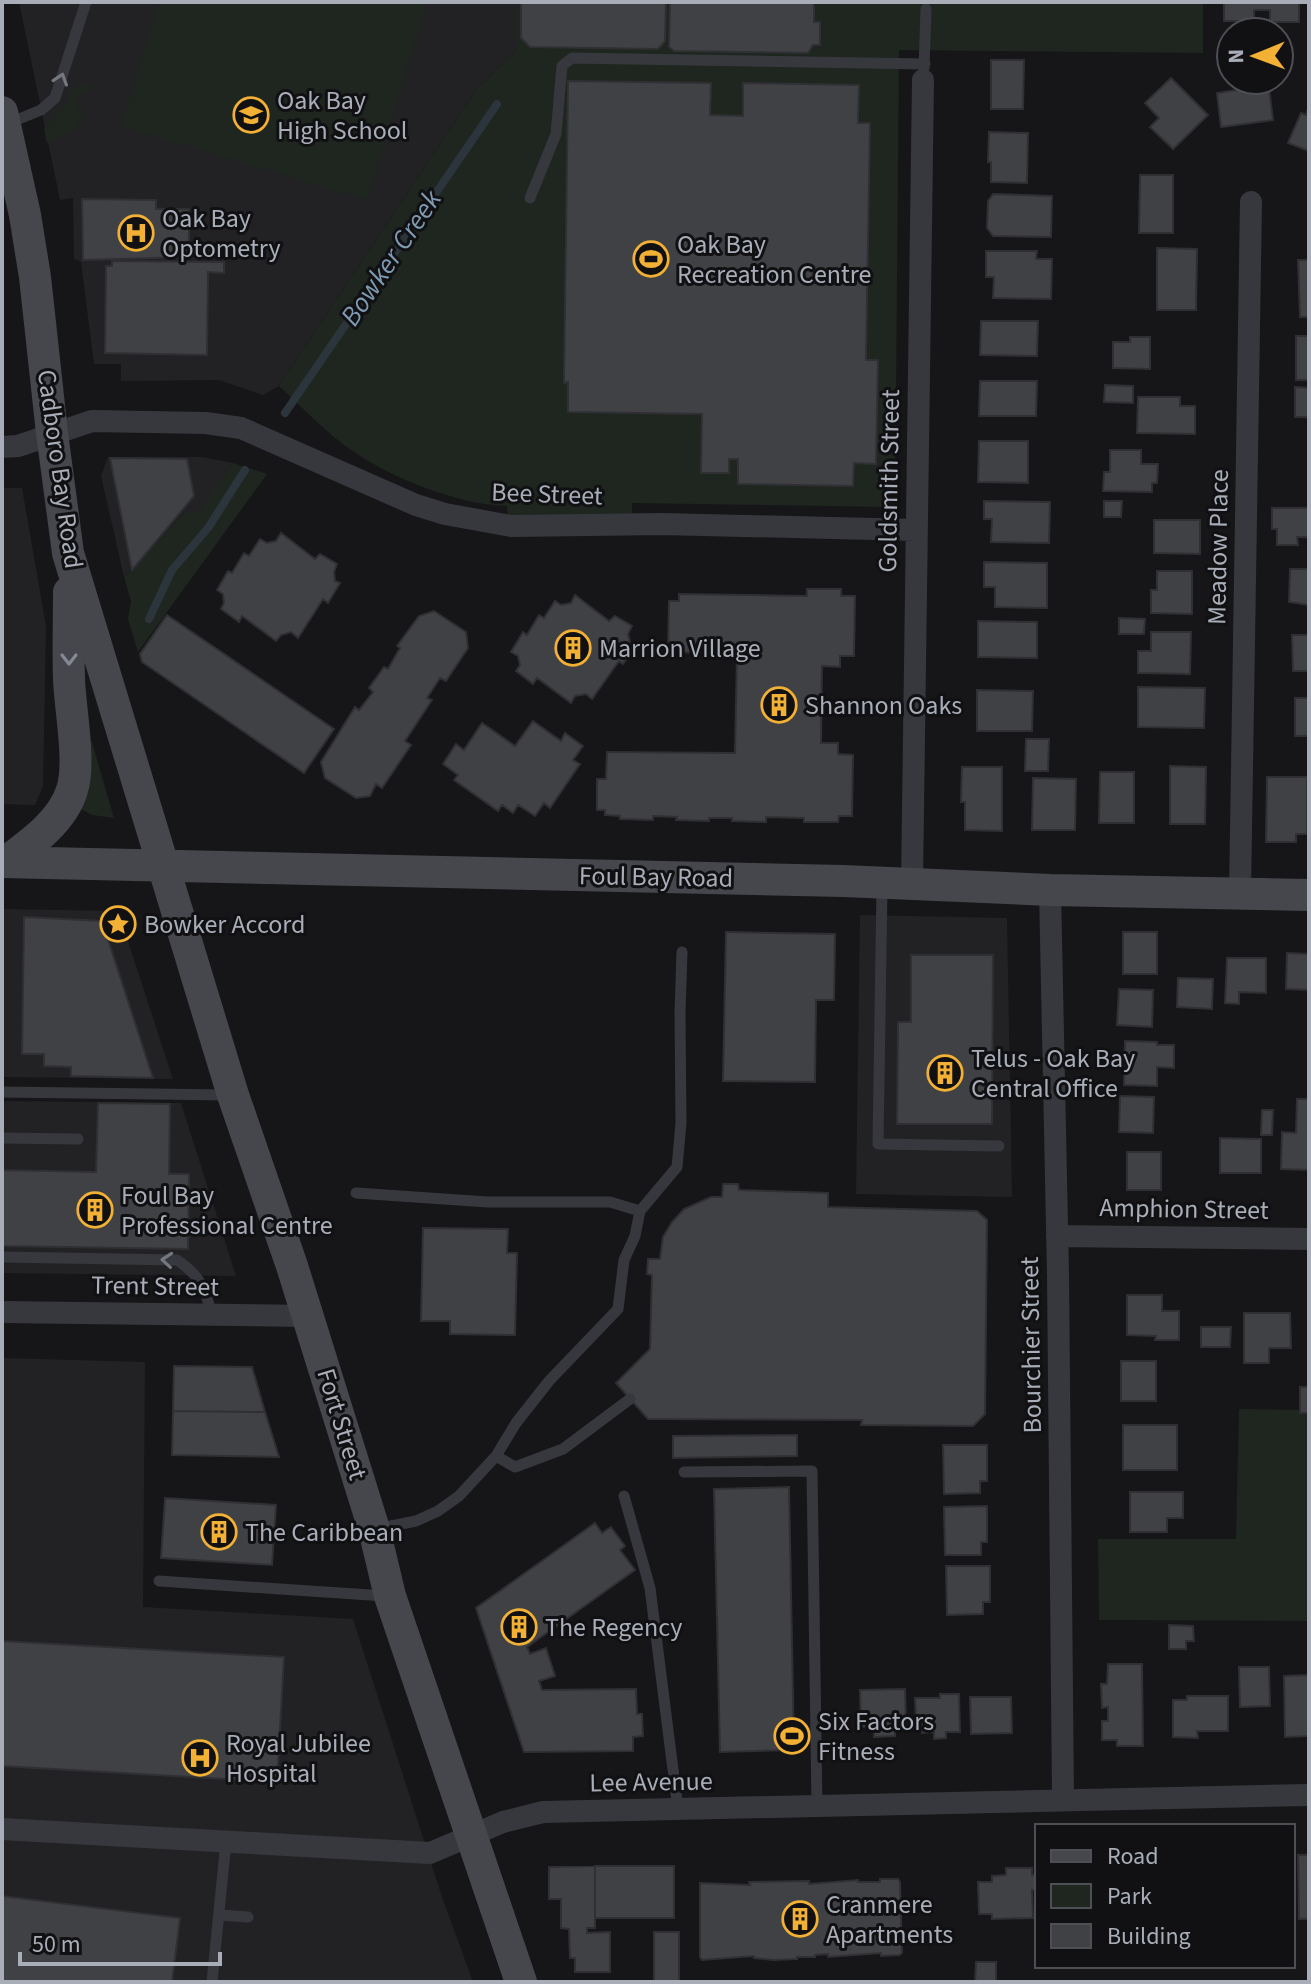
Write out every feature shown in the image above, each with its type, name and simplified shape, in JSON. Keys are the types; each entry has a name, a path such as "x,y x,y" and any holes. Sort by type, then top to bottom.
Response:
{"main road":[{"name":"Cadboro Bay Road","path":"3,119 35,277 68,553 163,865"},
{"path":"4,862 40,835 64,807 73,790 68,553"},
{"name":"Foul Bay Road","path":"4,862 1309,895"},
{"name":"Fort Street","path":"163,865 233,1095 308,1316 374,1529 390,1596 521,1982"}],"street":[{"name":"Goldsmith Street","path":"897,883 916,530 924,72"},
{"name":"Meadow Place","path":"1240,893 1251,202"},
{"name":"Bee Street","path":"2,447 18,446 92,421 206,423 241,428 416,505 445,514 511,526 662,524 916,530"},
{"name":"Bourchier Street","path":"1050,890 1063,1799"},
{"name":"Amphion Street","path":"1057,1236 1309,1239"},
{"name":"Trent Street","path":"2,1312 308,1316"},
{"name":"Lee Avenue","path":"2,1829 430,1853 503,1822 543,1812 1309,1795"}],"lane":[{"path":"3,119 41,110 55,98 86,2"},
{"path":"530,198 556,134 562,66 572,58 924,72 926,9"},
{"path":"897,883 878,1144 999,1146"},
{"path":"374,1529 416,1521 438,1511 459,1496 496,1456 516,1423 549,1381 618,1309 624,1260 635,1236 640,1211 677,1167 681,1123 682,952"},
{"path":"2,1092 233,1095"},
{"path":"2,1138 78,1139"},
{"path":"356,1193 488,1202 610,1202 640,1211"},
{"path":"2,1257 177,1260 199,1279 208,1295 211,1315"},
{"path":"496,1456 515,1467 563,1449 630,1399"},
{"path":"684,1472 812,1471 817,1806"},
{"path":"624,1496 650,1588 678,1809"},
{"path":"159,1581 350,1596 390,1596"},
{"path":"212,1982 226,1842"},
{"path":"219,1915 248,1917"}],"shaded area":[{"path":"19,2 518,2 518,49 477,89 279,386 263,395 219,380 121,381 121,364 94,364 81,262 74,259 73,198 60,200"},
{"path":"108,457 202,457 233,463 198,513 185,512 124,577 101,476"},
{"path":"2,488 22,488 46,626 43,786 35,805 2,804"},
{"path":"2,909 118,911 173,1079 2,1077"},
{"path":"860,915 1007,918 1012,1197 856,1194"},
{"path":"2,1101 181,1103 236,1276 2,1273"},
{"name":"Royal Jubilee Hospital","path":"2,1358 145,1362 143,1607 353,1619 442,1897 473,1982 2,1982"}],"green space":[{"path":"159,2 427,2 367,200 121,126"},
{"name":"Oak Bay Recreation Centre","path":"518,2 1203,2 1203,53 899,50 895,507 632,503 632,524 508,525 507,506 448,496 407,481 370,462 334,437 279,386 477,89 518,49"},
{"path":"92,83 89,94 80,92 76,108 84,110 78,126 47,143 44,129 66,104 70,89"},
{"path":"233,463 267,474 138,652 128,619 131,601 124,577 185,512 198,512"},
{"path":"90,740 114,818 92,815 74,805"},
{"path":"1239,1409 1309,1410 1309,1621 1099,1620 1098,1539 1236,1539"}],"building":[{"path":"521,2 666,2 665,41 658,49 530,47 521,38"},
{"path":"670,2 814,2 814,22 820,22 820,45 813,45 808,53 674,51 669,47"},
{"path":"1224,2 1299,2 1299,22 1295,22 1295,16 1270,16 1270,10 1254,10 1254,16 1224,16"},
{"path":"991,60 1024,60 1023,109 991,109"},
{"path":"1171,78 1208,115 1173,149 1150,127 1159,118 1145,103"},
{"path":"568,81 711,83 710,115 743,116 743,83 859,85 858,123 870,123 866,360 878,360 876,464 854,463 853,486 738,484 738,459 729,459 729,473 701,473 702,414 568,412 568,382 564,383"},
{"path":"1217,96 1270,96 1273,120 1221,127"},
{"path":"1309,106 1309,151 1288,143 1301,113 1306,115"},
{"path":"989,132 1028,133 1027,183 991,182"},
{"path":"1140,175 1173,175 1173,233 1139,233"},
{"path":"993,194 1052,196 1051,237 993,236 987,228 988,201"},
{"name":"Oak Bay Optometry","path":"82,199 156,200 156,209 189,209 189,257 83,260"},
{"path":"1157,248 1197,249 1196,310 1157,310"},
{"path":"986,251 1037,251 1036,259 1052,259 1051,299 993,298 994,277 986,277"},
{"path":"1298,260 1309,260 1309,317 1300,317"},
{"path":"112,261 224,262 224,273 208,272 207,355 105,353 106,266 112,266"},
{"path":"981,321 1038,321 1037,356 980,355"},
{"path":"1296,336 1309,336 1309,380 1296,380"},
{"path":"1130,337 1150,337 1150,369 1113,368 1113,342 1130,342"},
{"path":"980,381 1037,381 1036,416 979,416"},
{"path":"1105,385 1133,386 1133,403 1104,402"},
{"path":"1295,387 1309,388 1309,417 1295,417"},
{"path":"1138,397 1180,397 1180,406 1195,406 1195,434 1137,433"},
{"path":"979,441 1028,441 1028,483 978,482"},
{"path":"1110,450 1141,450 1141,464 1158,464 1157,483 1152,483 1152,492 1103,491 1104,472 1110,472"},
{"path":"110,458 187,459 194,496 132,570"},
{"path":"984,501 1050,502 1049,543 991,542 992,519 984,519"},
{"path":"1104,501 1122,501 1121,517 1104,517"},
{"path":"1272,508 1309,508 1309,537 1297,537 1298,545 1277,545 1277,529 1272,529"},
{"path":"1154,520 1200,520 1200,554 1154,553"},
{"path":"281,533 315,559 320,554 337,564 335,581 340,583 328,603 323,599 298,638 291,632 281,635 276,641 242,616 239,622 221,609 223,594 217,590 244,553 249,556 260,539 267,543 276,541"},
{"path":"984,562 1047,563 1047,608 995,607 995,587 984,587"},
{"path":"1290,569 1309,569 1309,605 1289,602"},
{"path":"1157,571 1192,571 1192,614 1151,613 1151,590 1157,590"},
{"name":"Shannon Oaks","path":"807,589 841,589 841,596 855,596 854,656 840,656 840,667 822,666 821,743 838,743 838,754 853,755 852,816 839,816 838,822 766,817 766,822 732,821 732,818 676,820 677,817 653,816 653,820 620,819 620,816 605,815 605,810 597,810 597,779 606,779 607,752 735,753 737,653 668,652 669,601 679,601 679,594 807,596"},
{"name":"Marrion Village","path":"575,595 609,621 615,616 632,626 628,634 630,642 636,645 623,664 619,661 592,699 586,694 575,696 571,703 537,678 533,684 516,671 520,665 518,656 511,652 523,632 527,635 539,615 544,618 555,601 561,605 571,603"},
{"path":"434,611 466,632 468,648 446,681 440,678 427,698 432,700 405,741 411,745 382,788 376,784 370,796 356,798 325,778 321,762 355,707 359,710 373,692 369,688 384,667 388,669 400,648 397,646 419,616"},
{"path":"167,615 334,729 304,773 142,662 140,654"},
{"path":"1119,618 1145,619 1144,634 1119,634"},
{"path":"978,621 1037,622 1037,658 978,657"},
{"path":"1151,632 1191,632 1190,674 1138,673 1138,651 1151,651"},
{"path":"1292,635 1309,635 1309,671 1293,671"},
{"path":"1138,687 1205,688 1204,728 1138,727"},
{"path":"977,690 1033,691 1032,731 977,731"},
{"path":"1295,698 1309,698 1309,736 1295,736"},
{"path":"533,721 561,741 565,733 583,746 573,760 580,764 550,808 544,803 535,816 518,805 513,813 502,805 498,811 454,780 458,775 443,764 456,744 464,750 482,723 515,746"},
{"path":"1026,739 1049,739 1048,771 1025,771"},
{"path":"1170,766 1206,767 1205,824 1170,824"},
{"path":"962,767 1002,767 1002,831 965,830 965,802 961,802"},
{"path":"1100,772 1134,772 1134,823 1099,823"},
{"path":"1267,777 1307,777 1307,834 1296,834 1296,842 1266,842"},
{"path":"1033,778 1076,779 1075,830 1032,830"},
{"path":"24,917 102,921 153,1078 71,1076 71,1067 44,1066 44,1054 22,1054"},
{"path":"726,932 835,934 834,1000 816,1000 815,1082 723,1081"},
{"path":"1123,932 1157,932 1157,974 1123,974"},
{"path":"1287,953 1309,954 1309,990 1286,989"},
{"name":"Telus - Oak Bay Central Office","path":"911,955 993,955 992,1124 897,1124 898,1022 911,1022"},
{"path":"1227,958 1266,958 1266,993 1239,992 1239,1004 1225,1003"},
{"path":"1178,978 1213,979 1212,1009 1177,1007"},
{"path":"1119,989 1153,990 1152,1027 1117,1025"},
{"path":"1125,1041 1174,1045 1174,1068 1157,1067 1157,1086 1124,1085"},
{"path":"1120,1096 1154,1097 1153,1133 1119,1132"},
{"path":"1297,1099 1309,1099 1309,1170 1281,1169 1282,1132 1296,1133"},
{"name":"Foul Bay Professional Centre","path":"98,1103 170,1104 169,1174 189,1174 188,1249 2,1246 2,1170 96,1172"},
{"path":"1262,1110 1273,1110 1272,1135 1261,1135"},
{"path":"1220,1138 1261,1139 1261,1173 1220,1173"},
{"path":"1127,1152 1161,1152 1161,1190 1127,1190"},
{"path":"723,1184 738,1184 739,1190 828,1193 828,1207 977,1211 987,1220 985,1414 973,1426 861,1425 862,1420 648,1419 616,1383 650,1349 652,1275 647,1274 648,1259 660,1259 663,1237 684,1209 711,1197 722,1197"},
{"path":"423,1228 508,1229 507,1253 517,1253 515,1335 450,1334 450,1321 421,1321"},
{"path":"1127,1295 1162,1295 1162,1311 1179,1311 1179,1340 1127,1335"},
{"path":"1244,1313 1290,1313 1291,1348 1269,1348 1269,1363 1244,1363"},
{"path":"1201,1327 1231,1327 1230,1347 1201,1347"},
{"path":"1121,1361 1156,1361 1156,1401 1121,1401"},
{"path":"174,1366 252,1367 265,1412 173,1411"},
{"path":"1300,1387 1309,1387 1309,1413 1300,1413"},
{"path":"173,1411 265,1412 279,1457 172,1455"},
{"path":"1123,1425 1177,1425 1177,1470 1123,1470"},
{"path":"797,1435 797,1456 673,1458 673,1436"},
{"path":"943,1445 987,1445 987,1481 980,1481 980,1493 944,1494"},
{"path":"789,1487 794,1750 720,1752 714,1489"},
{"path":"1130,1492 1183,1492 1183,1518 1167,1518 1167,1532 1130,1532"},
{"name":"The Caribbean","path":"165,1498 276,1505 272,1565 161,1558"},
{"path":"987,1506 987,1542 981,1542 981,1555 945,1555 944,1507"},
{"name":"The Regency","path":"595,1523 602,1533 611,1527 625,1546 620,1550 635,1570 527,1647 530,1654 546,1648 555,1676 539,1681 542,1690 636,1689 637,1714 642,1714 643,1736 633,1737 633,1751 524,1752 476,1608"},
{"path":"946,1566 990,1566 990,1602 983,1602 983,1614 947,1615"},
{"path":"1169,1625 1193,1626 1194,1641 1186,1641 1186,1649 1169,1649"},
{"path":"2,1641 284,1657 277,1782 2,1766"},
{"path":"1108,1664 1142,1664 1143,1746 1117,1746 1117,1740 1102,1740 1102,1721 1108,1721 1108,1707 1102,1708 1101,1684 1107,1684"},
{"path":"1239,1667 1269,1667 1270,1706 1240,1707"},
{"path":"1309,1675 1309,1736 1285,1737 1284,1676"},
{"path":"905,1689 906,1726 895,1726 895,1736 874,1737 874,1726 861,1727 860,1690"},
{"path":"940,1694 959,1694 960,1732 946,1732 946,1738 934,1739 934,1732 922,1733 921,1717 916,1717 915,1698 940,1698"},
{"path":"1187,1696 1228,1696 1228,1731 1197,1731 1198,1738 1173,1737 1173,1700 1187,1700"},
{"path":"970,1697 1011,1697 1012,1733 971,1734"},
{"path":"1298,1855 1309,1855 1309,1919 1299,1919"},
{"path":"595,1866 595,1928 587,1928 587,1933 610,1932 610,1972 575,1972 575,1958 570,1958 569,1929 561,1928 561,1899 549,1899 549,1867"},
{"path":"595,1866 674,1866 674,1918 595,1918"},
{"path":"1006,1868 1032,1868 1032,1875 1035,1874 1033,1918 992,1919 992,1914 979,1914 978,1882 992,1882 992,1876 1006,1875"},
{"name":"Cranmere Apartments","path":"880,1879 898,1879 900,1882 902,1953 899,1955 881,1956 881,1953 828,1957 828,1954 773,1960 754,1956 702,1960 700,1957 700,1883 750,1885 749,1882 809,1881 809,1884 858,1880 880,1882"},
{"path":"2,1896 180,1918 172,1982 2,1982"},
{"path":"654,1932 679,1932 679,1982 654,1982"},
{"path":"976,1962 996,1962 996,1982 975,1982"}],"waterway":[{"name":"Bowker Creek","path":"285,413 497,104"},
{"name":"Bowker Creek","path":"149,619 172,570 208,528 245,470"}],"place":[{"name":"Oak Bay High School","path":"251,115"},
{"name":"Oak Bay Optometry","path":"136,233"},
{"name":"Oak Bay Recreation Centre","path":"651,259"},
{"name":"Marrion Village","path":"573,648"},
{"name":"Shannon Oaks","path":"779,705"},
{"name":"Bowker Accord","path":"118,924"},
{"name":"Telus - Oak Bay Central Office","path":"945,1073"},
{"name":"Foul Bay Professional Centre","path":"95,1210"},
{"name":"The Caribbean","path":"219,1532"},
{"name":"The Regency","path":"519,1627"},
{"name":"Six Factors Fitness","path":"792,1736"},
{"name":"Royal Jubilee Hospital","path":"200,1758"},
{"name":"Cranmere Apartments","path":"800,1919"}]}
